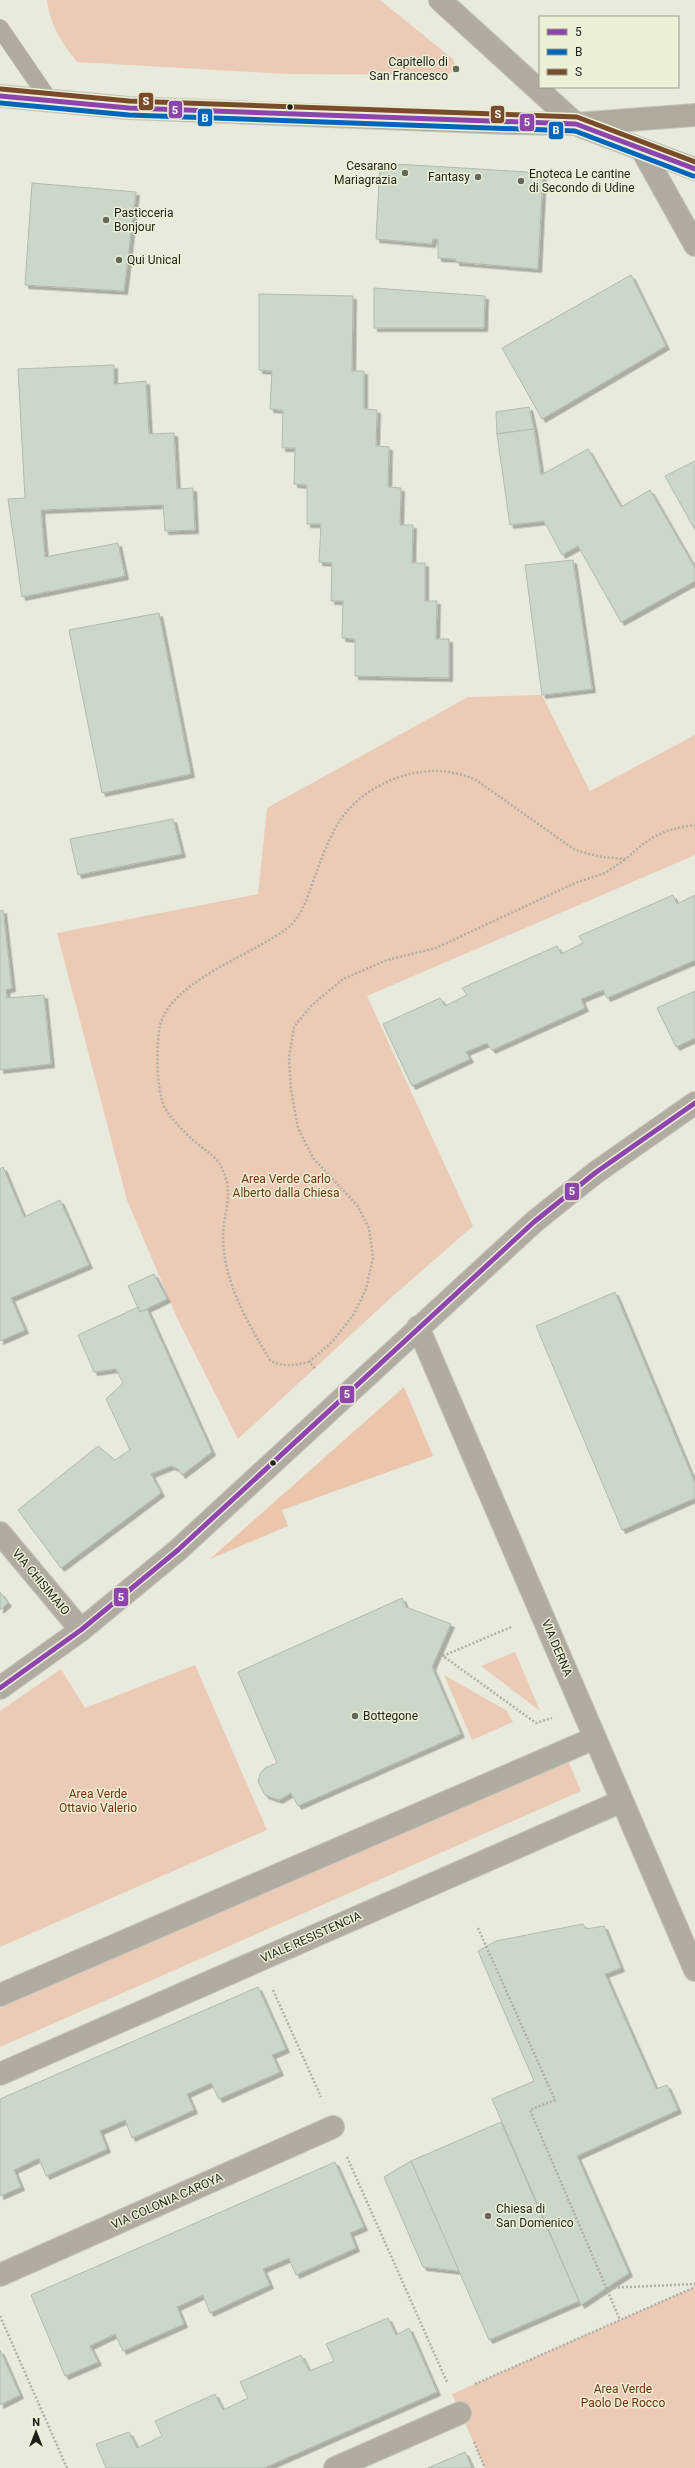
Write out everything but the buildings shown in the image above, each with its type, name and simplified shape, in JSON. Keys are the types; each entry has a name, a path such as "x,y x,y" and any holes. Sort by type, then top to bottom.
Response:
{"main road":[{"path":"0,96 50,102 211,111 576,124 695,116"},
{"path":"576,124 695,169"}],"street":[{"path":"440,0 576,124"},
{"path":"642,150 695,245"},
{"path":"0,1688 81,1630 178,1550 418,1327 534,1222 595,1173 695,1103"},
{"name":"VIA DERNA","path":"418,1327 695,1970"},
{"name":"VIA CHISIMAIO","path":"0,1533 81,1630"},
{"path":"0,1995 595,1738"},
{"name":"VIALE RESISTENCIA","path":"0,2074 622,1801"},
{"name":"VIA COLONIA CAROYA","path":"0,2275 333,2127"},
{"path":"335,2468 456,2403"}],"lane":[{"path":"0,28 50,102"}],"path":[{"path":"626,859 602,857 575,850 476,780 459,772 437,770 411,772 379,785 358,799 341,818 329,839 307,900 292,924 277,936 226,962 196,983 170,1006 161,1024 159,1086 164,1107 192,1139 220,1161 228,1182 223,1236 228,1265 238,1303 270,1360 277,1364 289,1366 309,1362 333,1341 354,1314 366,1288 373,1258 369,1228 357,1205 313,1158 298,1128 290,1090 289,1058 294,1027 311,1006 343,979 387,960 436,948 575,883 604,873 626,859 647,839 676,827 695,825"},
{"path":"309,1362 315,1368"},
{"path":"514,1625 443,1656 536,1723 554,1717"},
{"path":"478,1928 555,2100 530,2110 620,2320"},
{"path":"270,1983 485,2468"},
{"path":"606,2288 695,2285"},
{"path":"456,2403 620,2320 695,2285"},
{"path":"0,2316 67,2468"}],"green space":[{"path":"47,0 380,0 453,59 456,69 447,75 287,74 77,62 57,33 48,9"},
{"name":"Area Verde Carlo Alberto dalla Chiesa","path":"542,695 590,791 695,735 695,855 367,996 473,1226 393,1296 238,1439 178,1320 127,1200 57,933 258,894 267,808 468,697"},
{"path":"515,1652 540,1711 481,1666"},
{"name":"Area Verde Ottavio Valerio","path":"195,1665 267,1830 0,1947 0,1711 61,1669 85,1708"},
{"path":"444,1675 507,1711 513,1722 472,1740"},
{"path":"567,1758 581,1791 0,2047 0,2008"},
{"name":"Area Verde Paolo De Rocco","path":"695,2287 695,2468 485,2468 452,2394"}],"shaded area":[{"path":"404,1387 433,1456 282,1510 288,1526 210,1559"}],"transit line":[{"name":"S","path":"1,89 129,101 577,117 695,162"},
{"name":"5","path":"0,96 129,108 576,124 695,169"},
{"name":"B","path":"0,103 129,115 575,131 693,176"},
{"name":"5","path":"0,1688 81,1630 178,1550 534,1222 595,1173 695,1103"}],"place":[{"name":"Capitello di San Francesco","path":"456,69"},
{"name":"Cesarano Mariagrazia","path":"405,173"},
{"name":"Fantasy","path":"478,177"},
{"name":"Enoteca Le cantine di Secondo di Udine","path":"521,181"},
{"name":"Pasticceria Bonjour","path":"106,220"},
{"name":"Qui Unical","path":"119,260"},
{"name":"Bottegone","path":"355,1716"},
{"name":"Chiesa di San Domenico","path":"488,2216"}]}
